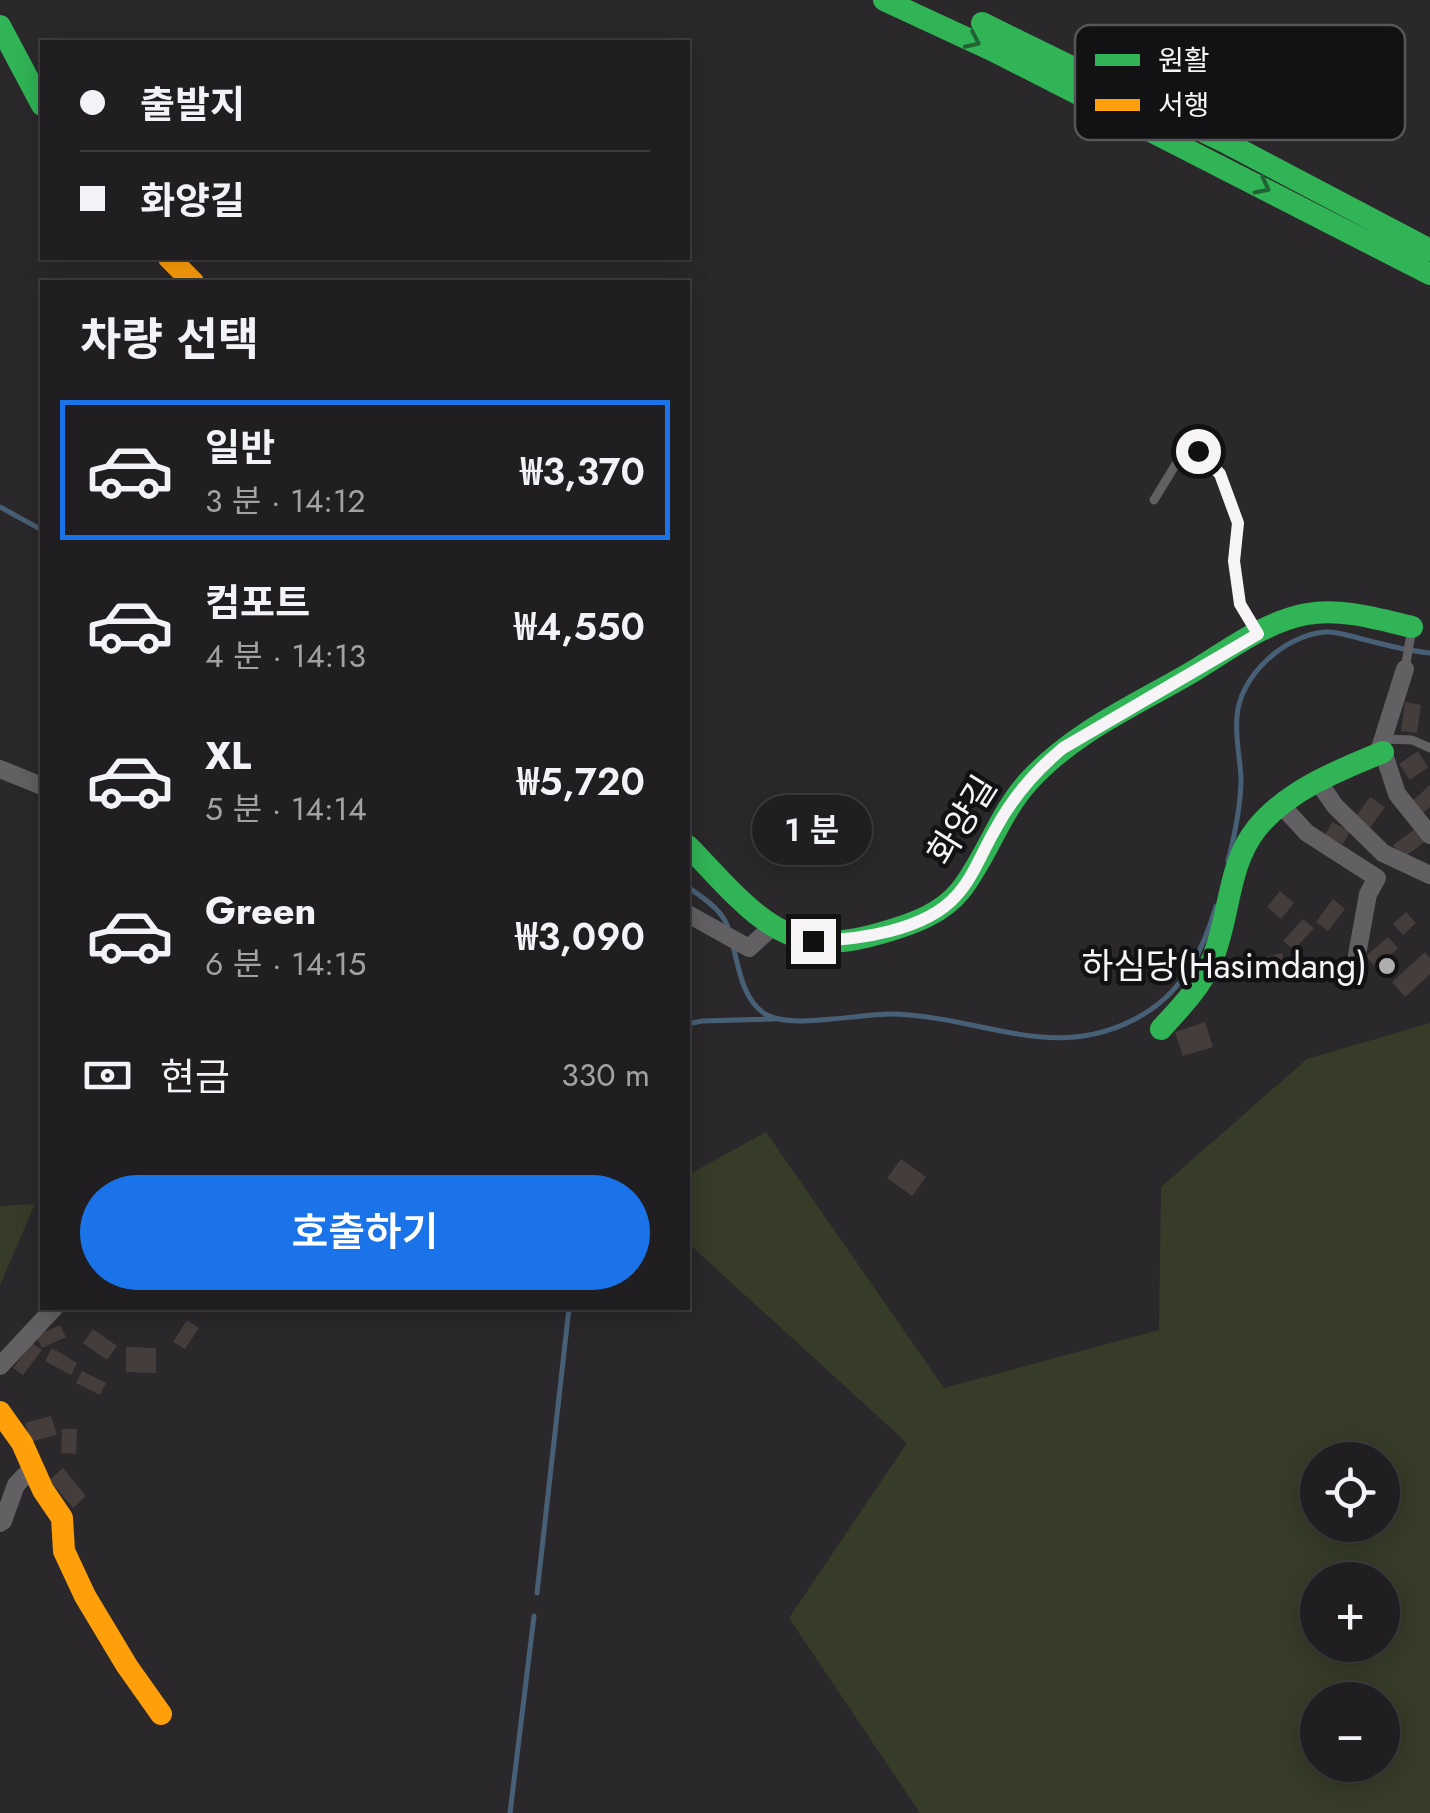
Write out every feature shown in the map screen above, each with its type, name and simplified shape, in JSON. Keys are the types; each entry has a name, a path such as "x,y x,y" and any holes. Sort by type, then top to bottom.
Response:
{"main road":[{"path":"884,0 1075,92"},
{"path":"933,0 1075,66"},
{"path":"0,26 40,101"},
{"path":"1168,140 1430,274"},
{"path":"1219,140 1430,250"},
{"path":"171,260 191,280"},
{"name":"화양길","path":"690,848 774,926 794,937 833,941 921,921 956,896 1008,807 1044,764 1063,748 1258,634 1294,617 1322,612 1375,618 1420,632"},
{"path":"1161,1029 1211,964 1240,860 1256,830 1282,806 1383,746"},
{"path":"0,1412 22,1443 43,1490 62,1518 64,1551 84,1596 162,1714"}],"street":[{"path":"1405,670 1383,746 1397,794 1430,834"},
{"path":"0,769 40,785"},
{"path":"1319,783 1335,806 1383,853 1430,875"},
{"path":"1282,806 1307,833 1377,878 1368,894 1356,955"},
{"path":"690,915 749,948 774,926"},
{"path":"0,1366 52,1310"},
{"path":"0,1523 16,1485 32,1468"}],"lane":[{"path":"1154,500 1179,459 1198,451 1220,474 1238,523 1234,561 1240,604 1258,634"},
{"path":"1405,670 1420,632"},
{"path":"1383,746 1412,740 1430,748"}],"green space":[{"path":"1430,1023 1430,1813 920,1813 789,1618 907,1443 690,1245 690,1174 766,1132 944,1388 1159,1330 1161,1187 1307,1059"},
{"path":"35,1204 0,1285 0,1206"}],"building":[{"path":"1405,702 1421,705 1417,733 1401,731"},
{"path":"1418,751 1428,767 1410,780 1399,764"},
{"path":"1430,785 1430,807 1422,814 1411,802"},
{"path":"1370,797 1385,807 1369,829 1354,819"},
{"path":"1332,822 1350,831 1343,844 1325,835"},
{"path":"1415,829 1425,842 1403,858 1393,845"},
{"path":"1280,891 1294,903 1281,919 1267,907"},
{"path":"1333,899 1345,909 1328,931 1316,922"},
{"path":"1406,912 1416,923 1403,935 1393,924"},
{"path":"1303,919 1314,928 1294,950 1283,941"},
{"path":"1388,937 1398,948 1376,968 1366,956"},
{"path":"1425,952 1430,958 1430,974 1405,997 1392,982"},
{"path":"1282,953 1287,971 1262,977 1257,959"},
{"path":"1205,1022 1213,1047 1183,1056 1175,1032"},
{"path":"901,1159 926,1177 912,1196 887,1178"},
{"path":"187,1320 199,1328 185,1349 173,1342"},
{"path":"60,1325 66,1337 42,1348 36,1336"},
{"path":"93,1329 117,1346 107,1360 83,1343"},
{"path":"32,1343 42,1350 23,1375 13,1368"},
{"path":"126,1347 156,1348 156,1373 126,1372"},
{"path":"52,1348 77,1363 71,1375 45,1361"},
{"path":"82,1371 106,1383 100,1395 76,1383"},
{"path":"51,1416 57,1435 30,1442 25,1423"},
{"path":"62,1429 77,1429 76,1454 61,1453"},
{"path":"63,1468 86,1496 73,1508 49,1480"}],"waterway":[{"path":"0,507 40,529"},
{"path":"1228,861 1241,788 1237,717 1246,687 1267,660 1295,641 1325,632 1430,653"},
{"path":"690,888 718,911 729,931"},
{"path":"733,946 752,1001 777,1019 809,1021 894,1014 1022,1035 1084,1036 1115,1028 1147,1012 1172,991 1199,952 1216,906"},
{"path":"690,1024 774,1019"},
{"path":"537,1593 569,1310"},
{"path":"510,1813 534,1616"}],"traffic: fast":[{"path":"884,0 1075,92"},
{"path":"982,23 1075,69"},
{"path":"0,26 40,101"},
{"path":"1168,140 1430,274"},
{"path":"1221,140 1430,250"},
{"path":"690,848 744,904 794,936 832,942 888,931 927,916 953,899 1018,794 1065,748 1247,638 1291,618 1333,612 1412,627"},
{"path":"1161,1029 1190,997 1207,970 1218,944 1234,875 1257,828 1299,792 1383,752"}],"traffic: slow":[{"path":"171,260 191,280"},
{"path":"0,1412 22,1443 43,1490 62,1518 64,1551 85,1596 161,1714"}],"place":[{"name":"하심당(Hasimdang)","path":"1387,966"}],"route":[{"path":"813,941 868,936 938,912 956,896 1008,807 1044,764 1063,748 1258,634 1240,604 1234,561 1238,523 1220,474 1198,451"}]}
